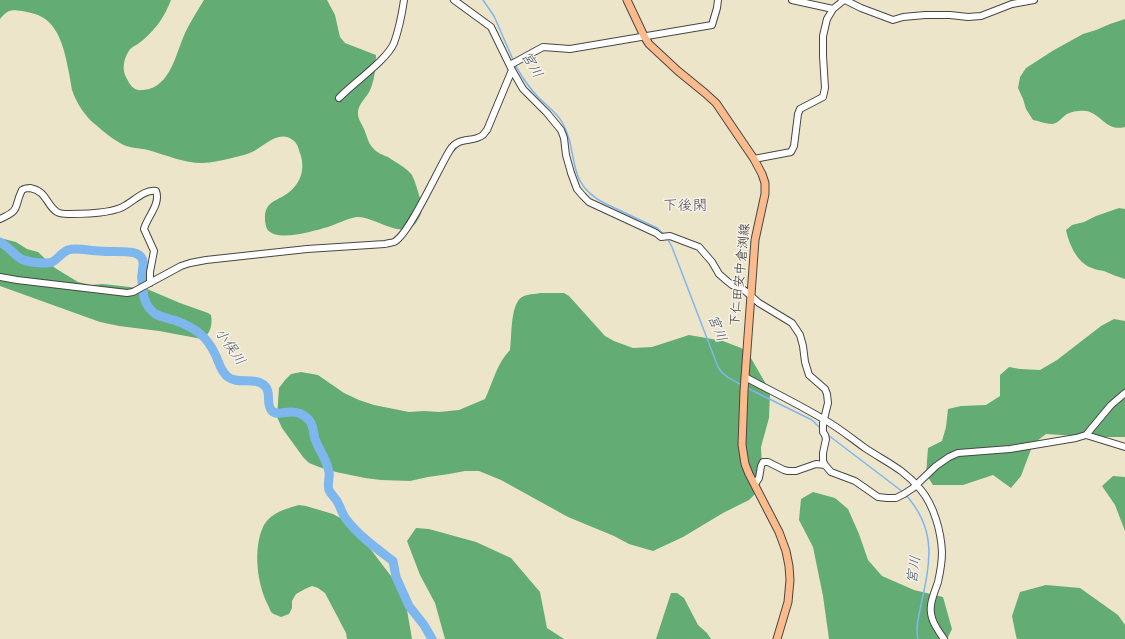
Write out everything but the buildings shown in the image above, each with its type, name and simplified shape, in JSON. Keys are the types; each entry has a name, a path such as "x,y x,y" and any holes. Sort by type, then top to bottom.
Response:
{"main road":[{"name":"下仁田安中倉渕線","path":"626,0 649,44 716,103 754,160 765,183 765,194 755,240 744,391 742,444 748,474 755,484 779,532 786,551 789,566 790,580 788,602 777,639"}],"street":[{"path":"339,98 388,53 394,43 404,0"},
{"path":"454,0 491,27 523,89 547,113 561,130 564,138 566,155 577,189 589,202 656,233 661,237 670,236 699,247 712,262 719,274 732,285 744,290 759,303 792,323 800,335 809,375 825,389 827,394 828,403 823,421 823,432 826,439 823,452 823,461 831,472 855,481 878,497 896,498 915,487 936,466 958,453 1010,449 1086,435 1125,447"},
{"path":"0,277 126,293 133,292 181,266 190,263 307,249 385,244 394,242 418,210 451,148 462,140 482,136 487,130 511,68 521,58 543,47 570,49 712,25 718,8 718,0"},
{"path":"792,0 833,9"},
{"path":"754,160 792,152 800,109 823,97 825,88 823,36 827,19 833,9 845,0 861,8 894,20 903,17 925,15 968,17 981,16 1012,4 1034,0"},
{"path":"0,219 14,211 18,204 22,190 25,188 32,188 38,191 46,198 57,212 67,214 101,212 121,208 142,195 154,190 157,193 157,197 144,229 154,251 150,272 150,283"},
{"path":"745,379 823,421 900,470 915,487 924,494 932,509 937,524 942,552 938,582 932,601 931,613 934,622 944,639"},
{"path":"1086,435 1111,405 1125,393"},
{"path":"755,484 759,478 763,462 768,462 788,471 796,471 816,464 825,465"}],"green space":[{"path":"0,0 171,0 163,17 156,27 148,36 131,49 125,59 124,69 129,82 135,89 143,90 153,88 161,83 167,75 172,67 187,29 204,0 327,0 335,15 340,37 345,43 376,55 375,72 370,91 359,107 358,114 371,146 380,154 401,165 412,175 422,209 416,223 410,228 403,229 387,226 363,217 356,217 328,227 296,235 287,236 272,233 267,229 265,220 266,209 269,205 284,196 296,186 302,172 301,156 294,141 289,137 278,137 247,154 202,163 195,163 148,150 123,145 110,137 92,122 78,104 72,90 63,48 52,25 38,15 18,10 7,12 0,19"},
{"path":"1125,19 1125,127 1113,127 1096,115 1084,111 1069,113 1052,124 1033,120 1026,109 1018,88 1020,77 1026,68 1083,34"},
{"path":"1119,208 1125,209 1125,279 1094,269 1082,262 1074,252 1066,230 1072,225 1084,222"},
{"path":"0,238 16,242 27,249 38,252 55,268 78,282 91,285 103,284 147,289 208,313 212,318 209,332 202,339 100,322 0,286"},
{"path":"541,293 564,293 569,296 605,336 633,348 652,347 689,335 723,341 741,348 748,353 770,391 769,418 761,447 761,481 756,493 749,500 723,513 683,537 653,551 629,544 614,536 568,517 501,480 479,471 465,471 410,481 365,478 319,467 309,463 303,457 282,428 277,417 279,388 291,374 301,372 318,375 344,393 359,400 374,405 409,412 459,410 485,399 498,367 510,350 512,321 515,306 522,297 526,295"},
{"path":"1114,319 1125,321 1125,437 1093,437 1046,434 1033,444 1021,476 1011,488 993,475 963,485 933,485 926,474 928,448 942,441 946,427 948,409 961,406 986,405 1000,396 1000,375 1009,367 1040,370 1057,360 1101,326"},
{"path":"1113,476 1125,477 1125,531 1115,505 1102,486"},
{"path":"813,492 835,498 848,509 868,560 882,576 914,590 943,597 952,629 947,639 829,639 823,596 813,547 799,520 801,499"},
{"path":"299,505 333,514 344,520 362,538 397,584 407,610 412,639 347,639 346,633 325,593 312,586 296,594 292,601 292,608 289,614 281,617 271,612 264,597 259,577 257,556 260,536 263,527 270,518 283,510"},
{"path":"416,528 429,529 476,542 511,558 540,592 547,628 564,639 445,639 435,603 420,575 407,541"},
{"path":"1046,585 1080,588 1118,615 1125,625 1125,639 1017,639 1012,616 1020,592"},
{"path":"671,593 677,593 684,598 698,625 711,639 656,639"}],"waterway":[{"name":"宮川","path":"483,0 494,16 514,62"},
{"name":"宮川","path":"515,65 532,90 562,122 571,145 578,176 583,186 591,195 604,203 657,228 665,235"},
{"name":"宮川","path":"667,238 672,247 718,367 726,376 742,385"},
{"name":"小俣川","path":"0,242 21,259 36,263 52,262 68,250 75,249 129,252 139,255 143,262 142,277 144,297 149,308 154,313 186,325 201,334 211,346 222,370 228,377 237,380 261,383 265,386 268,392 269,405 272,411 279,413 290,412 301,414 310,421 315,439 328,468 328,488 330,492 337,501 345,517 356,531 393,561 396,577 409,606 424,625 432,639"},
{"name":"宮川","path":"747,388 812,420 820,428"},
{"name":"宮川","path":"828,435 903,492"},
{"name":"宮川","path":"905,494 916,507 923,521 929,547 927,575 917,626 918,639"}],"district":[{"name":"下後閑","path":"685,208"}]}
